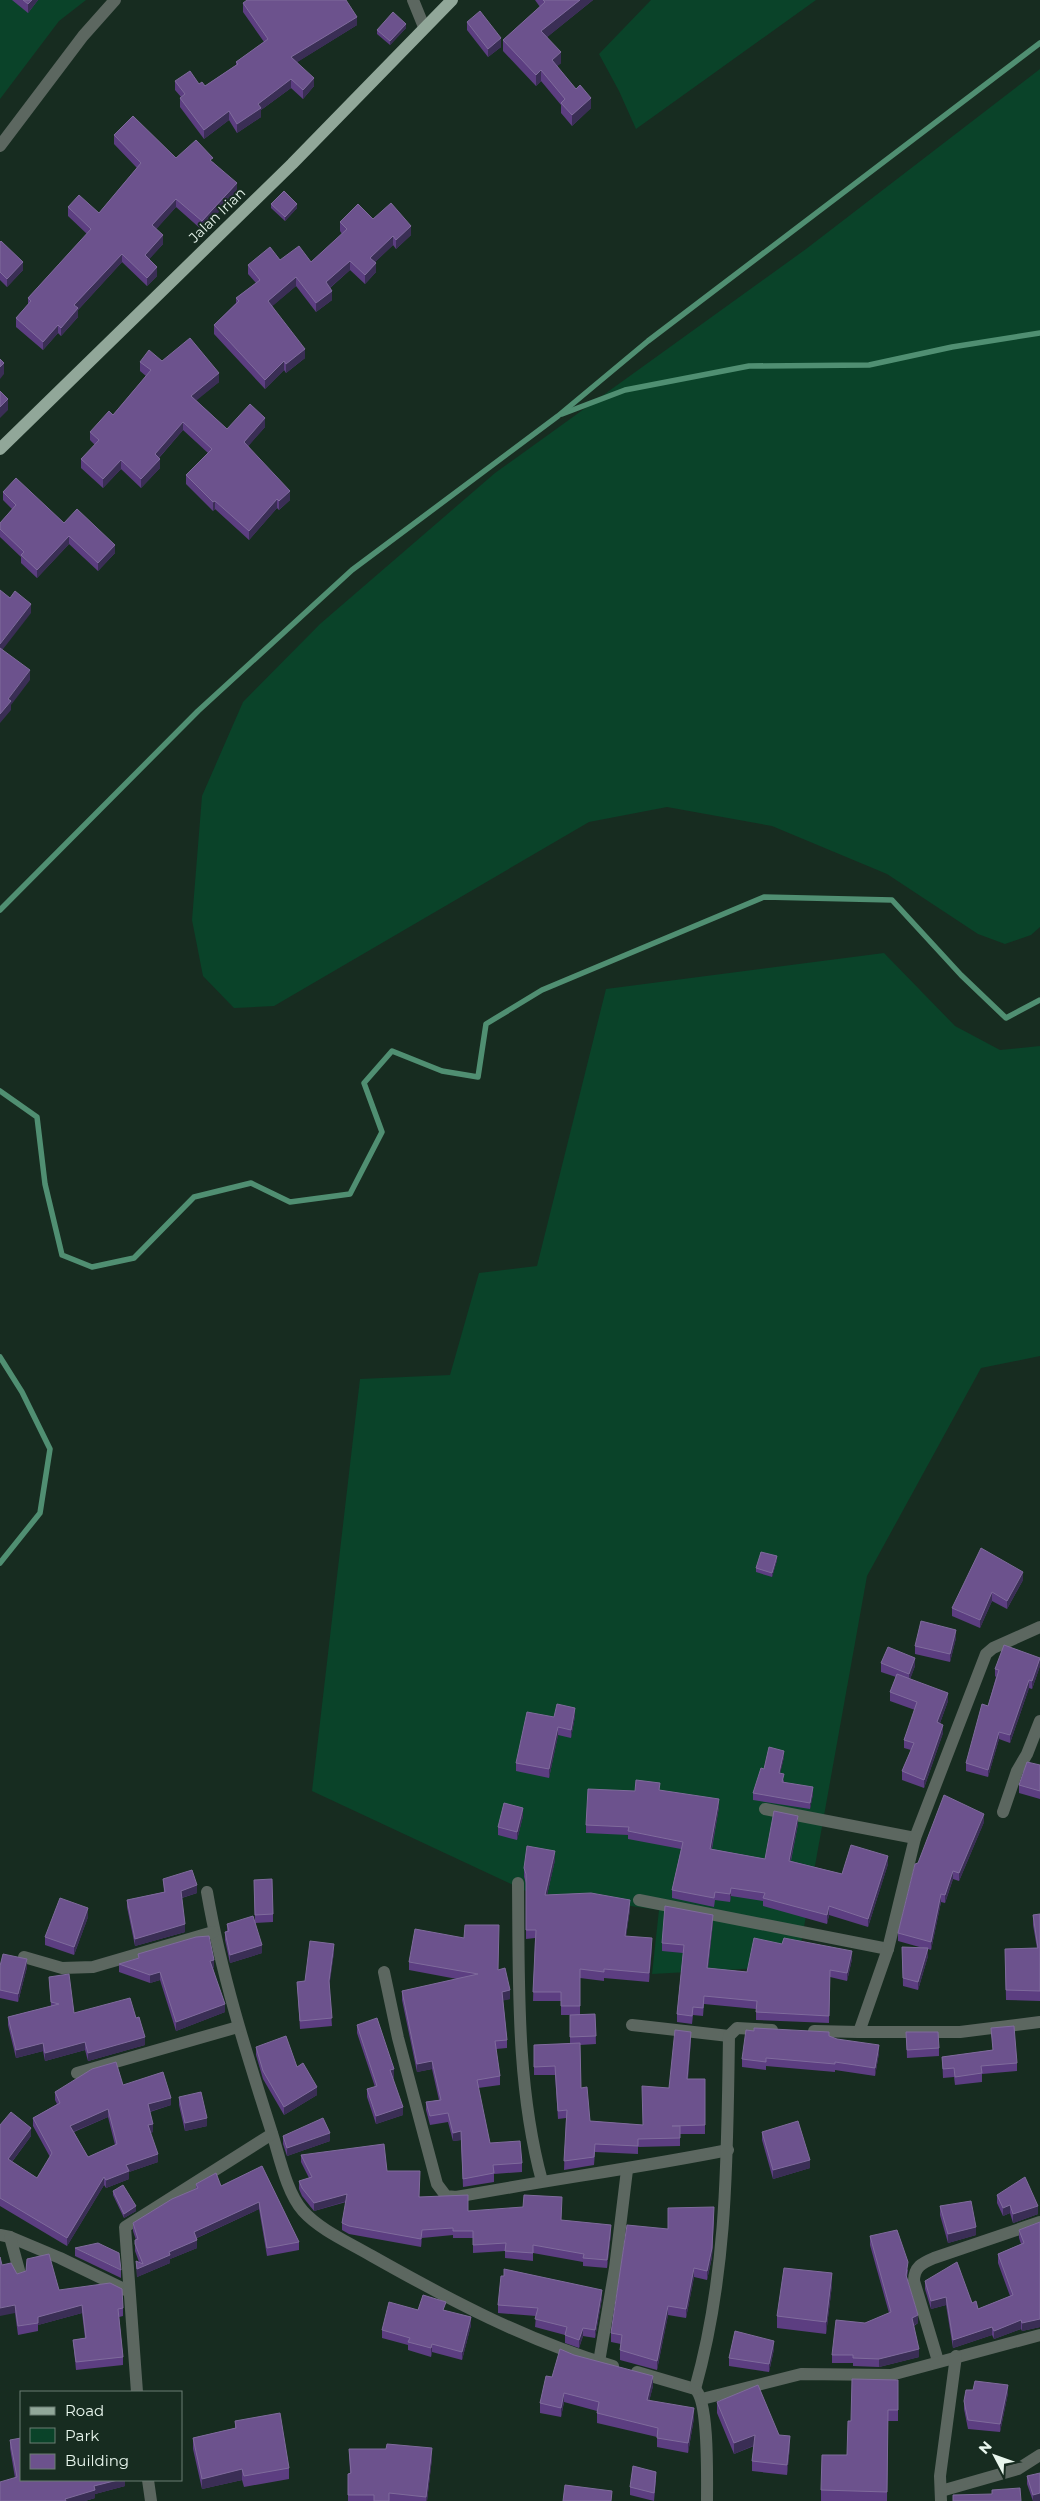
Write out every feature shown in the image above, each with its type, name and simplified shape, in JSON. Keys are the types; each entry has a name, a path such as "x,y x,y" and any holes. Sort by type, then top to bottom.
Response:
{"main road":[{"name":"Jalan Irian","path":"0,448 292,164 452,0"}],"street":[{"path":"0,146 83,36 115,0"},
{"path":"413,0 424,27"},
{"path":"859,2032 888,1949 915,1838 986,1654 993,1648 1040,1627"},
{"path":"1003,1812 1017,1772 1027,1754 1040,1721"},
{"path":"766,1809 915,1838"},
{"path":"518,1883 518,1977 524,2067 533,2144 542,2182"},
{"path":"207,1892 213,1932 238,2027 293,2195 303,2211 314,2221 455,2302 526,2337 698,2394 801,2374 891,2375 1040,2335"},
{"path":"639,1900 888,1949"},
{"path":"24,1957 62,1968 93,1967 213,1932"},
{"path":"384,1972 398,2038 437,2184 441,2192 446,2196 456,2197 627,2170 728,2150"},
{"path":"805,2031 960,2032 1040,2022"},
{"path":"632,2025 729,2036"},
{"path":"76,2073 238,2027"},
{"path":"706,2501 698,2394 724,2232 728,2150 729,2036 734,2029 741,2027 787,2031"},
{"path":"137,2391 124,2233 128,2223 272,2134"},
{"path":"599,2362 615,2268 627,2170"},
{"path":"938,2361 914,2281 914,2273 918,2266 934,2258 1040,2222"},
{"path":"5,2236 128,2291"},
{"path":"5,2236 20,2274"},
{"path":"956,2356 940,2476 942,2496 1018,2469 1040,2455"},
{"path":"148,2481 151,2501"}],"green space":[{"path":"0,0 86,0 59,21 0,99"},
{"path":"651,0 816,0 636,129 619,91 599,54"},
{"path":"1040,69 1040,927 1031,935 1005,944 978,934 887,874 772,826 667,807 589,822 274,1006 234,1008 203,976 192,920 202,796 243,702 320,624 495,473 806,249"},
{"path":"884,953 955,1026 1000,1050 1040,1046 1040,1356 981,1368 867,1576 797,1966 652,1974 659,1910 526,1891 312,1791 360,1379 450,1375 479,1273 537,1266 606,989"}],"building":[{"path":"23,0 32,0 28,4"},
{"path":"247,0 346,0 357,17 291,57 314,78 303,90 291,79 258,104 261,108 237,124 229,111 204,130 180,98 185,94 175,81 190,71 199,84 202,82 205,86 238,64 236,62 268,39 243,3"},
{"path":"543,0 580,0 541,31 561,52 552,60 576,89 580,85 591,98 572,115 561,103 565,99 541,70 536,75 503,40 545,2"},
{"path":"480,11 501,38 488,49 467,22"},
{"path":"393,12 406,24 390,41 377,30"},
{"path":"133,116 176,158 196,140 213,158 210,160 237,183 202,221 176,199 152,225 163,235 145,255 157,267 147,278 122,254 74,305 78,308 61,328 58,325 43,342 16,318 31,301 28,298 91,229 68,207 79,195 99,213 141,163 114,135"},
{"path":"284,191 297,204 285,217 271,204"},
{"path":"391,203 411,226 396,240 393,236 370,258 376,263 365,275 350,261 326,282 332,291 316,303 296,277 268,301 305,349 286,364 284,361 265,380 214,325 239,301 236,298 260,280 248,265 270,247 280,260 299,246 311,262 347,229 340,222 358,204 373,219"},
{"path":"1,241 23,262 7,279 0,272"},
{"path":"190,338 219,373 191,396 227,429 250,404 265,418 244,442 290,491 279,501 277,499 249,531 215,501 213,502 186,475 212,449 183,422 155,454 160,459 141,479 121,460 103,479 81,459 99,440 90,432 109,411 113,415 151,370 140,362 149,350 162,361"},
{"path":"0,359 4,363 0,367"},
{"path":"0,391 8,399 0,407"},
{"path":"16,478 64,523 77,509 115,545 98,563 69,536 37,570 21,555 24,552 0,529 0,523 16,505 3,492"},
{"path":"0,590 10,598 15,591 31,604 0,644"},
{"path":"0,648 30,670 8,699 11,701 0,714"},
{"path":"981,1548 1023,1572 1007,1601 992,1592 980,1620 952,1608"},
{"path":"761,1552 777,1556 772,1573 756,1568"},
{"path":"921,1621 956,1630 950,1654 915,1646"},
{"path":"1004,1645 1040,1658 1032,1681 1029,1680 1010,1735 999,1732 988,1770 966,1763 982,1704 988,1706 999,1670 995,1669"},
{"path":"888,1647 915,1658 909,1674 881,1663"},
{"path":"897,1674 948,1693 937,1722 943,1725 924,1780 902,1771 914,1743 904,1740 917,1702 890,1692"},
{"path":"557,1704 575,1708 571,1730 558,1727 549,1769 516,1763 527,1712 554,1717"},
{"path":"769,1747 784,1751 779,1773 784,1774 782,1782 813,1787 810,1803 753,1793 761,1768 764,1769"},
{"path":"1027,1762 1040,1765 1040,1791 1019,1785"},
{"path":"636,1780 660,1783 659,1790 719,1799 710,1849 765,1859 774,1811 798,1816 789,1861 842,1874 851,1845 888,1856 868,1919 829,1906 827,1915 763,1898 765,1893 731,1888 730,1894 715,1892 714,1898 672,1890 683,1842 628,1831 629,1827 586,1825 588,1789 635,1791"},
{"path":"944,1795 984,1814 959,1873 953,1871 945,1895 941,1894 931,1942 898,1933 915,1864 918,1863"},
{"path":"504,1803 523,1808 517,1832 498,1827"},
{"path":"527,1846 555,1851 545,1895 591,1893 630,1900 625,1936 652,1938 649,1973 604,1969 604,1972 580,1969 580,2006 561,2006 561,1992 533,1992 536,1930 526,1930 526,1874 524,1868"},
{"path":"192,1870 197,1885 181,1891 185,1924 135,1939 127,1900 165,1892 163,1879"},
{"path":"272,1879 273,1914 255,1915 254,1880"},
{"path":"60,1898 88,1908 74,1947 45,1937"},
{"path":"665,1906 713,1915 707,1968 747,1972 754,1938 782,1944 784,1938 852,1951 847,1973 830,1970 829,2016 756,2012 757,2001 704,1996 703,2008 693,2007 692,2016 677,2014 684,1945 662,1943"},
{"path":"1040,1914 1040,1991 1006,1990 1005,1949 1038,1948 1033,1915"},
{"path":"253,1916 262,1945 230,1955 225,1932 229,1931 227,1924"},
{"path":"465,1925 499,1925 498,1970 505,1968 510,1990 502,1992 507,2040 495,2041 500,2076 477,2080 490,2143 520,2141 522,2163 493,2165 494,2173 463,2179 461,2131 453,2133 448,2113 430,2116 426,2102 441,2100 432,2061 417,2064 402,1991 478,1974 409,1962 415,1929 464,1938"},
{"path":"209,1936 214,1960 210,1961 225,2004 176,2022 160,1972 150,1975 119,1964 139,1958 138,1954 196,1937"},
{"path":"310,1941 334,1944 329,1981 332,2018 300,2021 297,1982 305,1981"},
{"path":"902,1947 928,1948 918,1982 903,1978"},
{"path":"3,1954 27,1959 18,1994 0,1990 0,1966"},
{"path":"69,1974 74,2013 130,1998 136,2018 139,2017 145,2037 88,2053 85,2042 45,2053 43,2043 16,2050 8,2017 59,2004 51,2002 49,1977"},
{"path":"595,2014 596,2036 570,2037 570,2015"},
{"path":"377,2018 394,2069 390,2070 403,2107 376,2116 367,2089 377,2086 357,2025"},
{"path":"1014,2026 1017,2063 981,2066 982,2073 955,2077 954,2068 943,2069 942,2057 993,2050 991,2028"},
{"path":"754,2028 829,2032 829,2036 837,2039 879,2045 875,2068 835,2062 835,2064 766,2058 766,2062 742,2059 746,2030 754,2031"},
{"path":"675,2030 691,2032 687,2079 705,2079 705,2125 672,2126 680,2126 680,2138 638,2139 638,2146 595,2144 594,2157 564,2161 567,2110 558,2111 555,2066 534,2067 534,2045 580,2043 581,2088 587,2087 590,2121 643,2125 642,2086 669,2088"},
{"path":"906,2032 938,2032 939,2048 907,2050"},
{"path":"286,2036 297,2067 303,2063 317,2087 284,2107 263,2071 256,2047"},
{"path":"116,2062 123,2085 163,2072 171,2098 148,2104 153,2124 148,2125 158,2154 126,2165 129,2171 106,2180 104,2177 67,2238 0,2198 0,2125 11,2112 31,2128 8,2159 37,2178 52,2153 33,2118 60,2103 55,2092 92,2069","holes":["108,2109 117,2144 88,2157 70,2126"]},
{"path":"201,2092 207,2118 185,2123 179,2097"},
{"path":"323,2118 330,2133 287,2148 283,2136"},
{"path":"798,2121 810,2160 773,2170 762,2132"},
{"path":"384,2144 387,2171 420,2171 419,2197 468,2195 468,2211 523,2207 524,2195 562,2197 561,2220 611,2225 607,2260 583,2258 584,2254 533,2245 533,2253 505,2251 506,2243 473,2245 473,2231 453,2231 453,2228 422,2230 421,2239 349,2226 342,2223 347,2194 314,2203 302,2188 299,2181 312,2177 301,2155"},
{"path":"262,2166 299,2242 267,2248 259,2202 194,2232 197,2240 169,2252 170,2255 137,2269 136,2261 143,2264 135,2244 135,2240 138,2239 133,2223 172,2199 198,2188 196,2184 216,2173 221,2186"},
{"path":"1025,2177 1038,2206 1013,2214 1010,2205 1003,2208 997,2195"},
{"path":"123,2185 136,2206 124,2214 113,2191"},
{"path":"971,2201 976,2227 948,2234 940,2206"},
{"path":"714,2207 712,2248 707,2271 694,2268 686,2309 668,2306 657,2361 620,2350 622,2335 611,2333 627,2225 668,2229 668,2208"},
{"path":"1040,2222 1040,2319 1022,2323 1021,2320 994,2331 992,2327 953,2340 946,2297 931,2301 925,2281 957,2262 972,2303 976,2301 978,2309 1013,2295 998,2254 1024,2243 1019,2230"},
{"path":"897,2230 908,2262 906,2275 918,2315 912,2318 919,2349 879,2359 853,2358 853,2355 832,2355 836,2320 865,2323 891,2312 870,2236"},
{"path":"98,2243 119,2253 121,2270 75,2248"},
{"path":"49,2254 59,2290 110,2283 122,2289 123,2308 118,2309 123,2357 76,2362 73,2340 86,2338 82,2305 38,2317 38,2323 18,2326 15,2305 0,2308 0,2257 2,2265 11,2263 17,2274 26,2271 27,2259"},
{"path":"784,2268 832,2273 826,2322 777,2316"},
{"path":"504,2269 602,2290 595,2330 583,2328 579,2340 565,2335 567,2327 535,2319 538,2308 498,2305 501,2276 504,2276"},
{"path":"423,2295 446,2302 443,2310 471,2317 462,2352 432,2344 431,2348 408,2342 410,2338 382,2330 389,2302 418,2310"},
{"path":"735,2331 774,2341 769,2364 729,2358"},
{"path":"560,2349 574,2355 653,2376 647,2400 694,2408 688,2443 657,2438 658,2428 597,2413 599,2402 564,2393 561,2408 540,2403 546,2376 552,2377"},
{"path":"852,2379 898,2380 898,2410 888,2410 887,2492 821,2490 822,2455 847,2455 848,2421 851,2421"},
{"path":"975,2381 1008,2385 1000,2424 968,2420 964,2401 966,2390 973,2390"},
{"path":"758,2385 779,2435 790,2436 787,2465 752,2461 755,2435 734,2443 717,2402"},
{"path":"280,2413 289,2468 244,2476 242,2469 202,2479 193,2438 236,2428 235,2421"},
{"path":"20,2438 20,2481 114,2481 94,2486 95,2490 65,2499 66,2501 0,2501 0,2482 17,2477 10,2440"},
{"path":"387,2444 432,2448 426,2497 389,2493 389,2501 374,2501 374,2495 348,2495 348,2474 351,2473 349,2449 386,2449"},
{"path":"633,2466 656,2472 654,2493 630,2487"},
{"path":"1040,2473 1040,2493 1033,2495 1027,2476"},
{"path":"565,2485 612,2491 611,2501 563,2501"},
{"path":"1020,2488 1021,2501 953,2501 953,2495 992,2494 992,2490"}],"waterway":[{"path":"0,910 198,711 352,570 558,416 648,341 1040,43"},
{"path":"562,414 625,390 749,366 869,365 952,347 1040,333"},
{"path":"0,1091 37,1117 45,1184 62,1255 92,1267 134,1258 194,1197 251,1183 290,1202 350,1194 382,1132 364,1083 392,1051 442,1071 478,1077 486,1024 542,990 764,897 892,900 961,975 1006,1018 1040,1000"},
{"path":"0,1357 22,1392 50,1449 40,1513 0,1563"}]}
